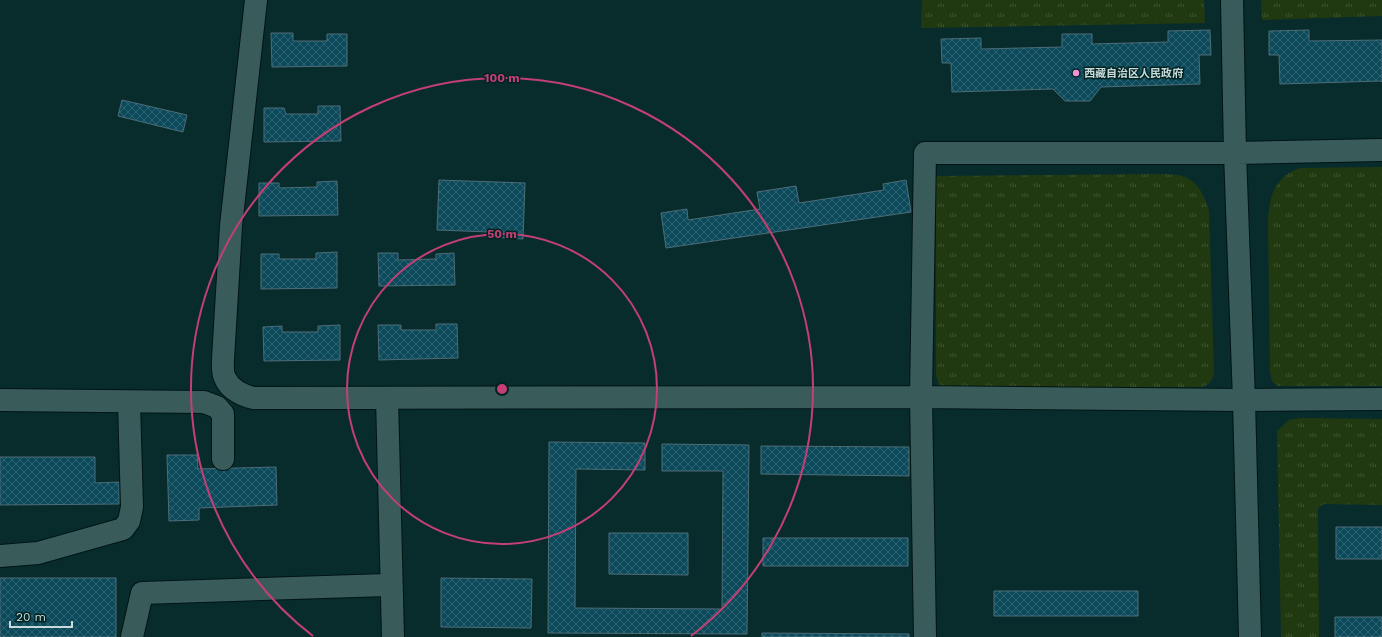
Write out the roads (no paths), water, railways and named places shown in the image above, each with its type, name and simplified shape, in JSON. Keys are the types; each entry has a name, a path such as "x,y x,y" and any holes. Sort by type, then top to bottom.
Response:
{"street":[{"path":"256,0 231,226 223,359 224,378 231,388 242,395 253,398 921,397 1244,400 1382,399"},
{"path":"1232,0 1235,153 1244,400 1250,637"},
{"path":"925,637 921,397 925,153 1235,153 1382,150"},
{"path":"387,398 393,637"},
{"path":"0,400 204,402 217,407 223,414 223,459"},
{"path":"0,556 38,553 123,529 128,521 132,507 128,402"},
{"path":"132,637 142,593 387,585"}],"place":[{"name":"西藏自治区人民政府","path":"1076,73"}]}
